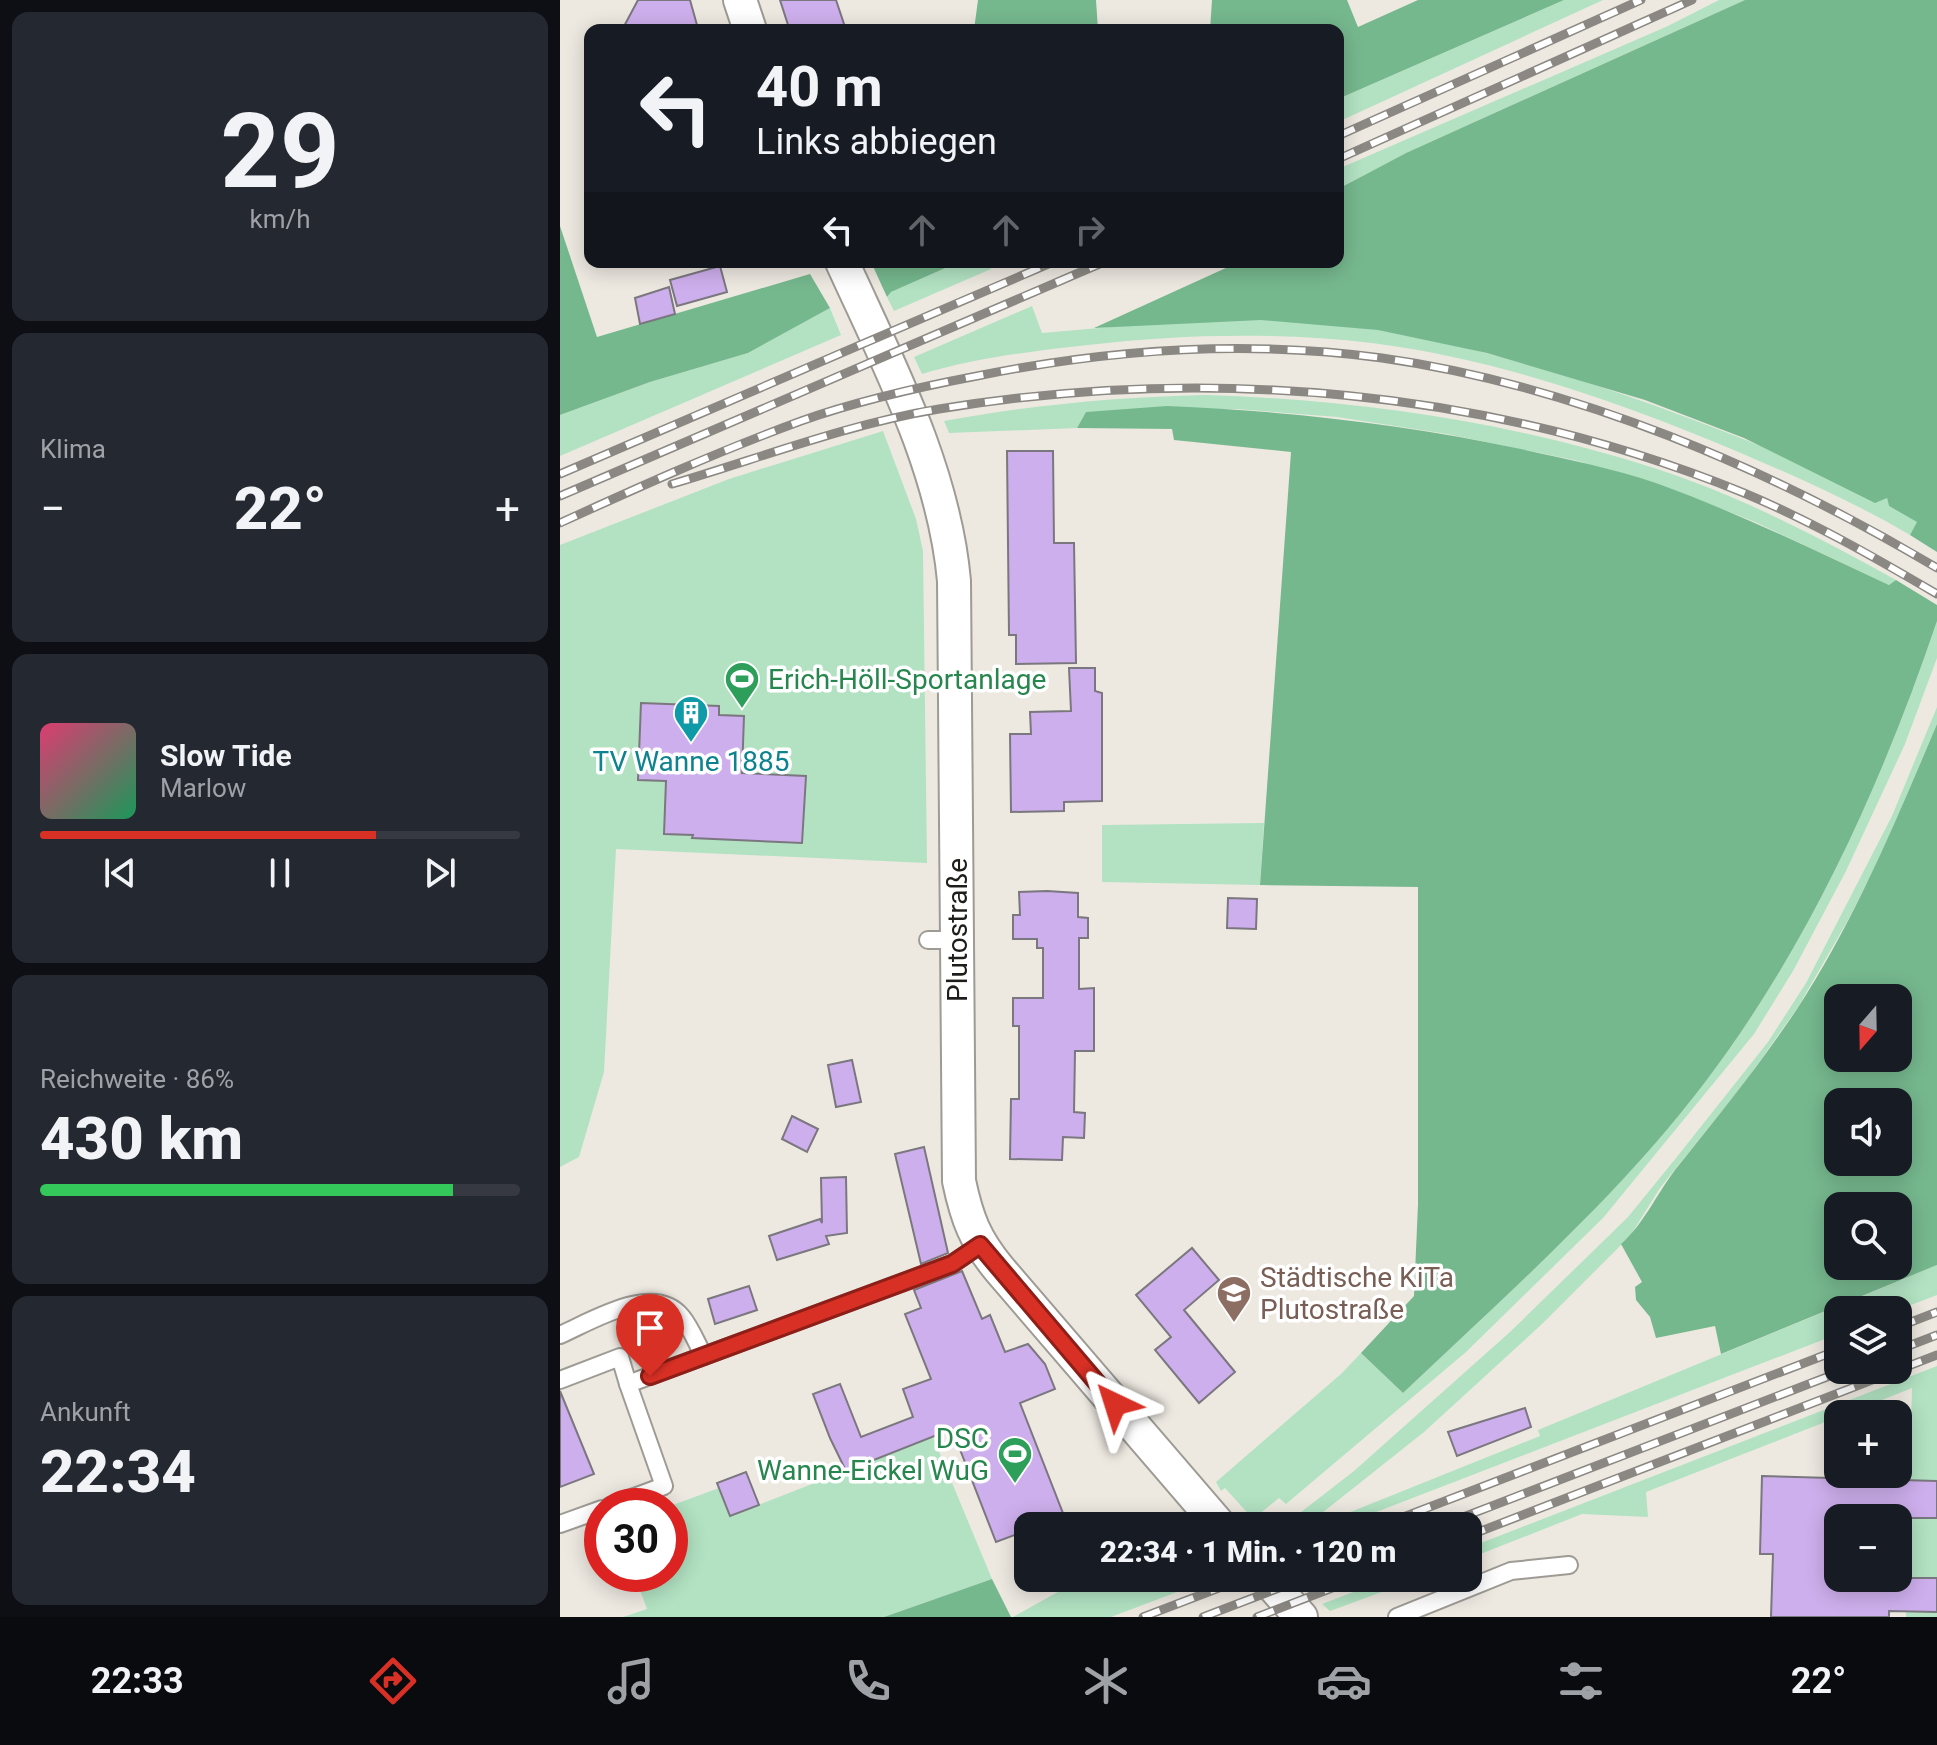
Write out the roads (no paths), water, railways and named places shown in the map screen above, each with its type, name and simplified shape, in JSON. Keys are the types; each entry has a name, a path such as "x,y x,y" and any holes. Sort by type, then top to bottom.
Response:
{"street":[{"path":"740,0 748,24"},
{"name":"Plutostraße","path":"845,268 916,434 937,491 950,541 954,581 943,940 959,1181 967,1217 980,1245 1208,1512"},
{"path":"1279,1592 1301,1617"}],"lane":[{"path":"628,1384 952,1264 980,1245"},
{"path":"560,1335 631,1304 662,1302 681,1315 704,1356"},
{"path":"560,1380 620,1357 664,1486 659,1488"},
{"path":"560,1524 584,1515"},
{"path":"1397,1617 1511,1571 1569,1565"}],"railway":[{"path":"1344,133 1641,0"},
{"path":"1344,156 1692,0"},
{"path":"560,474 1039,268"},
{"path":"560,496 1090,268"},
{"path":"560,523 770,433 888,395 1078,359 1179,350 1281,349 1382,358 1454,371 1526,388 1598,410 1739,465 1807,497 1937,568"},
{"path":"672,484 838,432 939,409 1040,396 1143,389 1245,389 1347,396 1449,409 1549,430 1648,458 1794,515 1937,594"},
{"path":"1912,1322 1937,1312"},
{"path":"1912,1345 1937,1335"},
{"path":"1416,1512 1824,1355"},
{"path":"1482,1531 1937,1355"},
{"path":"1476,1512 1824,1378"},
{"path":"1143,1617 1208,1592"},
{"path":"1203,1617 1268,1592"},
{"path":"1257,1617 1322,1592"}],"place":[{"name":"Erich-Höll-Sportanlage","path":"742,710"},
{"name":"TV Wanne 1885","path":"691,744"},
{"name":"Städtische KiTa Plutostraße","path":"1234,1324"},
{"name":"DSC Wanne-Eickel WuG","path":"1015,1485"}]}
